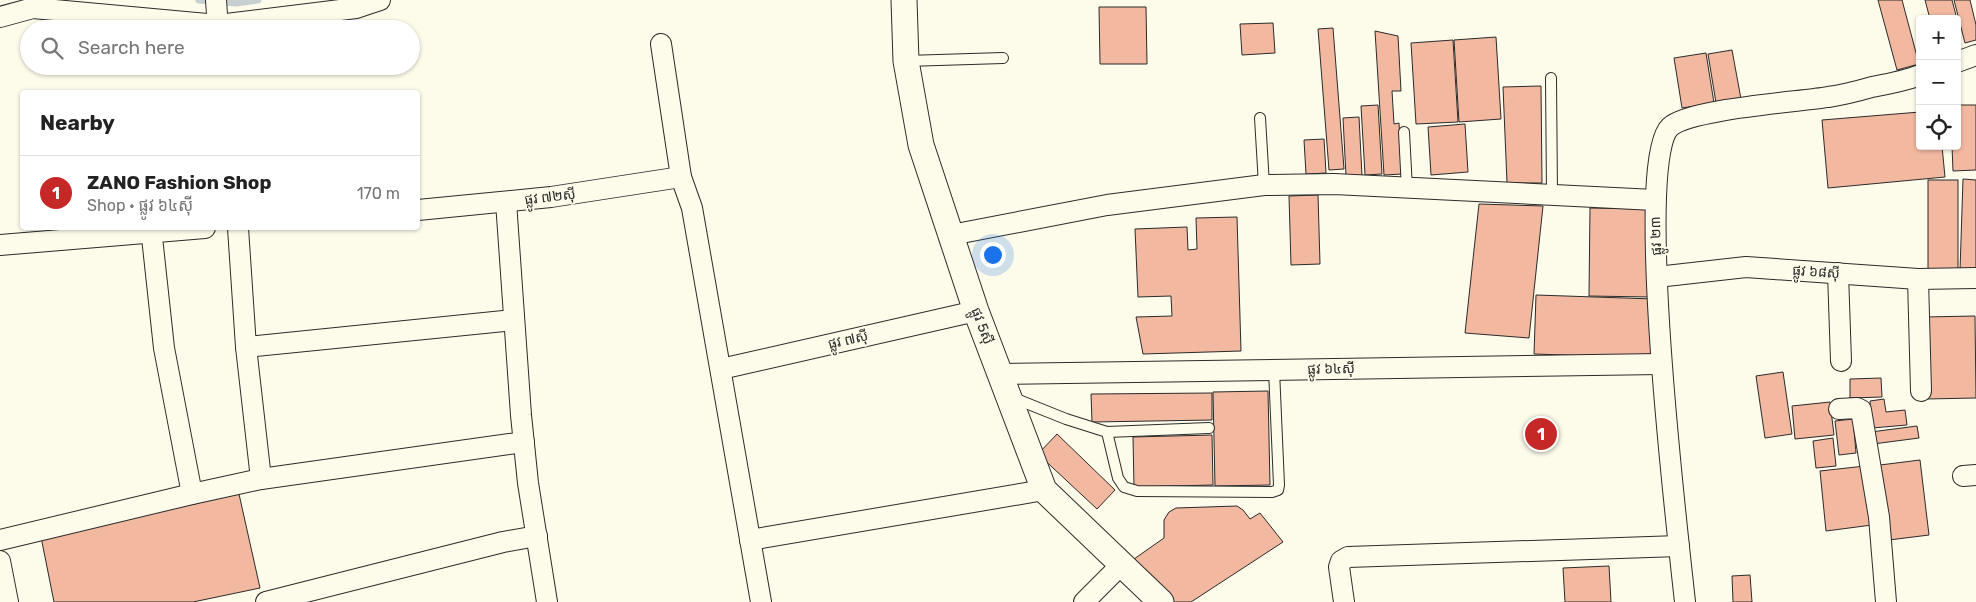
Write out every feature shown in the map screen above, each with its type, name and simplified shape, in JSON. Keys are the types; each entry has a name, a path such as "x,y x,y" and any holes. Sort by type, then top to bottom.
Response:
{"street":[{"path":"0,17 33,8 217,18 356,8 380,0"},
{"name":"ផ្លូវ 5ស៊ី","path":"904,0 906,60 921,145 976,312 1044,490 1160,602"},
{"path":"661,44 681,177 692,208 761,602"},
{"path":"1961,61 1976,55"},
{"name":"ផ្លូវ ២៣","path":"1685,602 1661,364 1655,200 1662,142 1669,127 1686,118 1831,97 1916,76"},
{"name":"ផ្លូវ ៧២ស៊ី","path":"420,210 551,197 681,177"},
{"path":"951,234 1107,205 1264,185 1334,184 1655,200"},
{"path":"506,202 528,483 547,602"},
{"path":"0,245 151,230 164,348 192,494"},
{"path":"238,230 246,347 261,480"},
{"name":"ផ្លូវ ៦៨ស៊ី","path":"1657,278 1746,267 1918,279 1976,278"},
{"path":"1838,273 1841,361"},
{"path":"1918,279 1921,391"},
{"name":"ផ្លូវ ៧ស៊ី","path":"721,369 976,312"},
{"path":"246,347 514,320"},
{"name":"ផ្លូវ ៦៤ស៊ី","path":"1005,385 1274,370 1661,364"},
{"path":"1839,409 1856,408 1861,410 1879,517 1886,602"},
{"path":"0,540 192,494 261,480 524,442"},
{"path":"750,540 1044,490"},
{"path":"266,602 295,598 503,542 537,536"},
{"path":"1344,602 1339,567 1341,560 1348,557 1679,546"},
{"path":"0,561 8,602"},
{"path":"1084,602 1121,565"}],"lane":[{"path":"906,60 1003,58"},
{"path":"1551,78 1552,194"},
{"path":"1260,118 1264,185"},
{"path":"1404,132 1407,189"},
{"path":"1107,432 1118,478 1124,487 1137,491 1272,492 1278,490 1274,370"},
{"path":"1005,385 1066,419 1107,432 1209,428"}],"building":[{"path":"1878,0 1902,0 1916,53 1916,65 1897,70"},
{"path":"1925,0 1952,0 1956,15 1929,15"},
{"path":"1954,0 1970,0 1976,25 1976,40 1965,43 1961,27 1961,15 1958,15"},
{"path":"1099,7 1146,7 1147,64 1100,64"},
{"path":"1273,23 1275,53 1242,55 1240,24"},
{"path":"1333,28 1344,169 1329,170 1318,29"},
{"path":"1375,31 1398,36 1401,91 1392,91 1394,124 1399,123 1402,174 1384,175"},
{"path":"1496,37 1501,119 1459,122 1454,40"},
{"path":"1453,40 1458,122 1416,124 1411,43"},
{"path":"1732,50 1741,99 1716,103 1708,54"},
{"path":"1706,53 1714,103 1682,108 1674,58"},
{"path":"1541,86 1542,183 1507,183 1503,87"},
{"path":"1378,105 1382,174 1365,175 1361,106"},
{"path":"1961,105 1976,105 1976,170 1953,171 1952,150 1961,150"},
{"path":"1916,112 1916,150 1942,150 1945,177 1828,188 1822,120"},
{"path":"1359,117 1362,176 1346,176 1343,118"},
{"path":"1465,124 1468,172 1431,175 1428,127"},
{"path":"1324,139 1326,173 1306,174 1304,140"},
{"path":"1963,179 1976,180 1976,272 1960,271"},
{"path":"1928,180 1958,180 1958,271 1928,271"},
{"path":"1318,195 1320,264 1291,265 1289,196"},
{"path":"1479,204 1543,206 1529,338 1465,333"},
{"path":"1590,208 1651,209 1650,297 1589,296"},
{"path":"1237,217 1241,351 1143,354 1136,317 1172,316 1171,296 1138,297 1135,229 1187,227 1188,250 1197,249 1196,218"},
{"path":"1536,295 1654,299 1652,358 1534,354"},
{"path":"1975,316 1976,398 1926,399 1924,317"},
{"path":"1783,372 1792,434 1765,438 1756,376"},
{"path":"1881,378 1882,397 1850,398 1850,379"},
{"path":"1268,391 1270,485 1215,486 1213,392"},
{"path":"1212,393 1212,420 1092,422 1091,394"},
{"path":"1884,399 1886,412 1905,410 1907,425 1872,428 1870,401"},
{"path":"1830,402 1834,435 1795,439 1792,406"},
{"path":"1853,419 1856,453 1839,455 1835,421"},
{"path":"1917,426 1919,438 1873,444 1871,432"},
{"path":"1057,434 1115,490 1097,509 1038,454"},
{"path":"1212,435 1213,485 1134,487 1133,437"},
{"path":"1833,438 1836,466 1816,468 1813,441"},
{"path":"1920,460 1929,535 1889,540 1880,465"},
{"path":"1865,466 1872,525 1826,531 1820,471"},
{"path":"239,494 260,588 193,602 54,602 41,537"},
{"path":"1237,506 1250,519 1260,513 1283,542 1191,602 1174,602 1134,559 1164,538 1164,520 1169,512 1176,508"},
{"path":"1609,566 1611,602 1565,602 1563,568"},
{"path":"1750,575 1752,602 1733,602 1732,576"}],"waterway":[{"path":"199,0 236,3 258,0"}],"place":[{"name":"ZANO Fashion Shop","path":"1541,434"}]}
